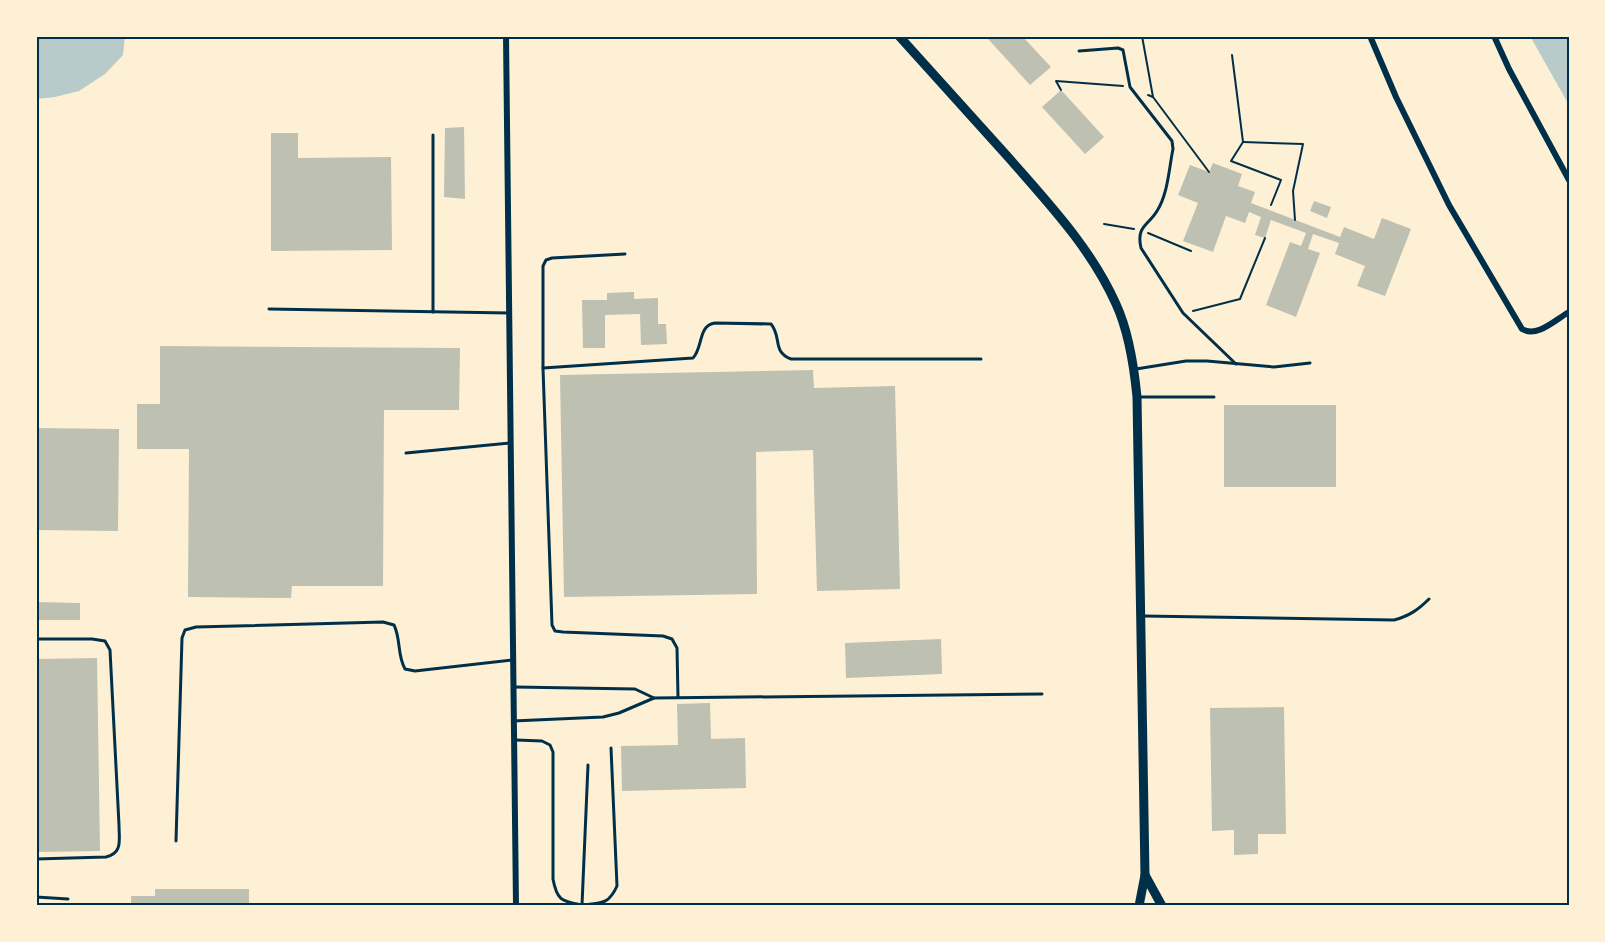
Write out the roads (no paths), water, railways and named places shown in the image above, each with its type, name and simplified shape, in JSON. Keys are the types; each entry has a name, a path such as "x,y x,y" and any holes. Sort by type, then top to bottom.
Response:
{"main road":[{"path":"899,36 1056,211 1093,259 1117,306 1135,370 1145,875 1139,906"},
{"path":"1145,875 1162,906"}],"street":[{"path":"506,36 516,906"},
{"path":"1370,36 1396,97 1449,205 1522,329 1537,332 1569,312"},
{"path":"1494,36 1509,69 1569,180"}],"lane":[{"path":"1079,51 1118,48 1123,50 1130,87 1172,141 1173,149 1163,197 1159,209 1141,230 1139,239 1141,248 1183,314 1236,364"},
{"path":"433,135 433,312"},
{"path":"625,254 552,258 546,260 543,266 543,368 552,625 555,631 563,632 663,636 672,639 676,648 678,697"},
{"path":"269,309 509,313"},
{"path":"543,368 687,360 698,354 705,327 715,323 771,324 775,328 779,351 783,356 791,359 981,359"},
{"path":"1135,370 1186,361 1274,367 1310,363"},
{"path":"1137,397 1214,397"},
{"path":"406,453 510,443"},
{"path":"1140,616 1394,620 1412,614 1429,599"},
{"path":"176,841 182,638 185,630 196,627 383,622 394,625 399,634 400,660 405,669 415,671 512,660"},
{"path":"36,639 92,639 105,641 110,650 119,825 119,848 115,855 36,859"},
{"path":"513,687 635,689 654,698"},
{"path":"513,721 603,717 619,713 654,698 1042,694"},
{"path":"514,740 542,741 550,745 553,752 553,879 555,893 564,902 582,905 601,903 612,897 617,886 611,748"},
{"path":"582,905 588,765"},
{"path":"36,897 68,899"}]}
